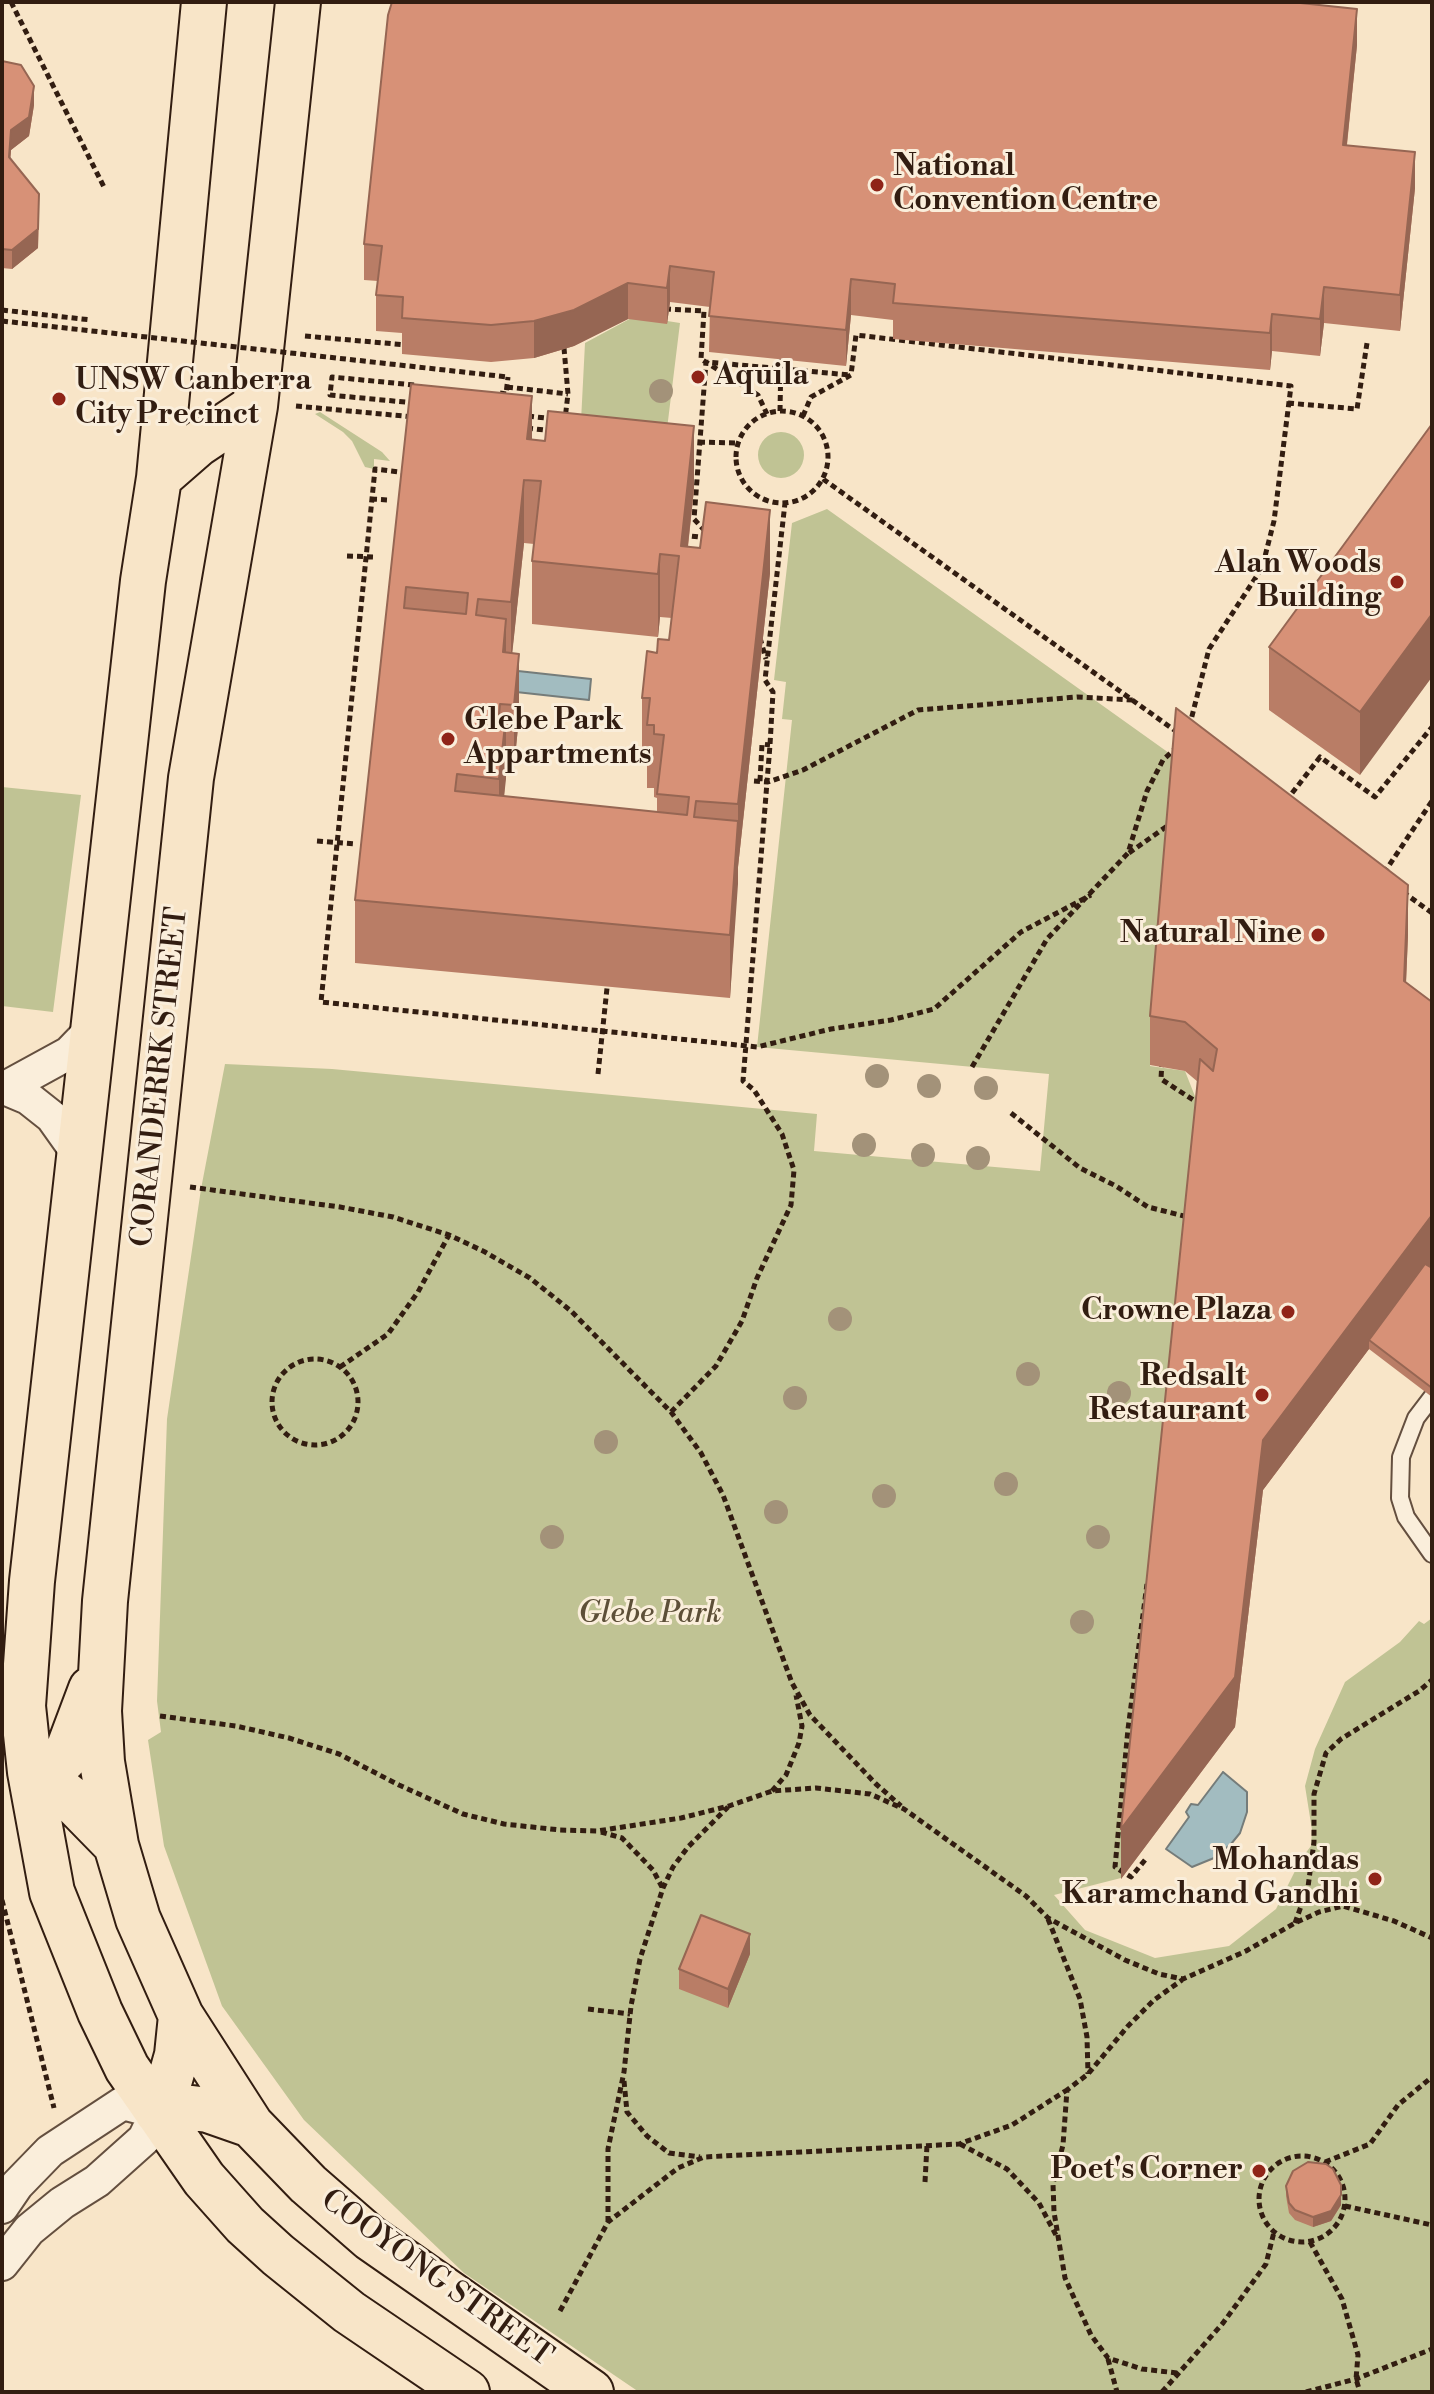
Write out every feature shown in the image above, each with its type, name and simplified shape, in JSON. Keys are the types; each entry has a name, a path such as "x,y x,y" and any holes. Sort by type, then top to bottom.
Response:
{"main road":[{"path":"204,2 159,478 143,581 79,1155 32,1581 16,1771 52,1892 100,2012 127,2068 204,2179 245,2225 278,2255 349,2312 467,2392"},
{"name":"CORANDERRK STREET","path":"251,2125 181,2016 138,1919 116,1845 102,1762 99,1711 105,1601 191,778 275,406 298,2"},
{"path":"159,478 198,444 275,406"},
{"path":"122,771 191,778"},
{"path":"16,1771 52,1770 65,1758 102,1656"},
{"path":"16,1771 46,1779 70,1798 116,1845"},
{"path":"157,2112 177,2055 181,2016"},
{"path":"157,2112 184,2107 208,2110 251,2125"},
{"name":"COOYONG STREET","path":"251,2125 308,2184 370,2238 591,2392"}],"street":[{"path":"5,1087 69,1053 95,1026"},
{"path":"5,1087 28,1098 52,1117 79,1155"},
{"path":"2,2207 17,2185 50,2151 123,2103 157,2112 144,2139 97,2181 62,2203 29,2230 2,2264"}],"lane":[{"path":"1432,1397 1416,1418 1401,1457 1400,1498 1406,1517 1432,1554"}],"path":[{"path":"11,2 105,189"},
{"path":"661,308 704,311 701,359 758,395 767,414"},
{"path":"2,310 91,320"},
{"path":"2,321 508,377 506,394 491,392"},
{"path":"823,479 1186,738 1209,649 1262,568 1274,521 1291,386 856,335 851,375"},
{"path":"305,336 415,346"},
{"path":"550,348 564,348 577,342"},
{"path":"1288,403 1357,409 1367,343"},
{"path":"516,427 564,432 568,394 564,348"},
{"path":"780,411 781,359"},
{"path":"706,362 851,375"},
{"path":"679,534 713,539 694,519 706,362"},
{"path":"803,416 811,397 851,375"},
{"path":"422,404 330,395 332,377 427,386"},
{"path":"507,387 568,394"},
{"path":"275,406 422,418"},
{"path":"780,411 803,416 815,425 828,451 823,479 800,500 785,503 770,502 757,496 739,473 736,458 738,443 749,425 767,414 780,411"},
{"path":"523,415 565,420"},
{"path":"685,442 738,443"},
{"path":"420,475 375,469 321,1002 757,1047 934,1009 1021,932 1091,895"},
{"path":"371,499 389,500"},
{"path":"671,1412 716,1366 742,1321 757,1278 791,1205 794,1170 782,1134 754,1090 743,1081 773,692 765,680 785,503"},
{"path":"347,556 375,557"},
{"path":"758,628 767,664"},
{"path":"770,745 762,744 757,781 768,782 803,770 918,710 1077,697 1134,701"},
{"path":"1282,807 1320,757 1375,797 1432,727"},
{"path":"1128,853 1147,791 1163,760 1178,746"},
{"path":"1381,877 1432,801"},
{"path":"972,1067 1047,939 1128,853 1175,820 1174,835"},
{"path":"317,841 356,844"},
{"path":"1394,886 1432,913"},
{"path":"598,1074 607,988"},
{"path":"1162,1048 1161,1079 1207,1110"},
{"path":"1011,1113 1080,1168 1148,1207 1193,1219"},
{"path":"201,1189 393,1217 449,1235 485,1252 530,1278 560,1303 606,1344 671,1412 701,1453 723,1495 800,1709 802,1726 799,1743 786,1775 772,1791"},
{"path":"340,1367 388,1334 418,1292 449,1235"},
{"path":"315,1359 328,1360 340,1367 351,1377 357,1390 359,1405 355,1419 347,1431 321,1445 293,1439 282,1429 272,1404 279,1378 289,1368 315,1359"},
{"path":"1145,1860 1131,1877 1115,1867 1128,1729 1147,1582"},
{"path":"1295,1923 1308,1887 1314,1842 1314,1794 1326,1753 1341,1739 1432,1680"},
{"path":"792,1683 810,1715 904,1809 1026,1896 1048,1918 1125,1960 1159,1974 1183,1979"},
{"path":"160,1716 236,1726 339,1754 463,1814 504,1824 597,1831 681,1818 772,1791 816,1788 870,1794 904,1809"},
{"path":"608,2222 608,2149 624,2072 640,1959 673,1867 688,1847 729,1806"},
{"path":"597,1831 622,1838 653,1870 663,1888"},
{"path":"2,1900 55,2111"},
{"path":"624,2072 627,2112 647,2136 669,2153 704,2157 959,2144 1012,2125 1067,2090 1088,2074 1154,2000 1183,1979 1246,1951 1319,1912 1343,1906 1394,1921 1432,1938"},
{"path":"1048,1918 1080,1999 1087,2037 1088,2074"},
{"path":"588,2009 630,2014"},
{"path":"1325,2162 1370,2144 1398,2105 1432,2077"},
{"path":"1067,2090 1063,2145 1053,2184 1054,2212 1065,2278 1091,2335 1108,2358 1117,2392"},
{"path":"959,2144 1007,2169 1039,2203 1060,2244"},
{"path":"925,2182 927,2145"},
{"path":"1297,2156 1325,2162 1341,2181 1345,2206 1333,2230 1310,2242 1297,2242 1274,2232 1265,2221 1259,2194 1272,2169 1297,2156"},
{"path":"560,2311 608,2222 678,2168 704,2157"},
{"path":"1345,2206 1432,2225"},
{"path":"1162,2392 1223,2323 1266,2264 1274,2232"},
{"path":"1310,2242 1342,2299 1358,2355 1356,2379 1360,2392"},
{"path":"1306,2392 1356,2379 1432,2349"},
{"path":"1108,2358 1142,2369 1177,2373"}],"green space":[{"path":"635,316 680,323 667,429 581,421 585,343"},
{"path":"320,412 382,452 390,461 374,459 374,469 365,467 352,441 315,414"},
{"path":"781,432 797,439 804,455 797,471 781,478 765,471 758,455 765,439"},
{"name":"Glebe Park","path":"827,509 1176,758 1150,1066 1185,1071 1200,1109 1121,1878 1054,1895 1085,1930 1155,1958 1229,1946 1276,1909 1301,1859 1311,1846 1312,1830 1305,1786 1315,1749 1345,1682 1400,1642 1419,1621 1424,1624 1432,1618 1432,2392 639,2392 464,2273 304,2120 222,2006 164,1846 148,1740 161,1732 157,1701 167,1419 201,1189 225,1064 332,1069 817,1114 814,1151 1040,1171 1049,1074 757,1047 792,720 782,719 786,682 774,680 792,523"},
{"path":"2,787 81,795 53,1012 2,1006"}],"water":[{"path":"518,671 591,679 589,700 516,692"},
{"path":"1223,1772 1247,1792 1247,1812 1240,1833 1231,1844 1214,1858 1192,1867 1166,1849 1189,1817 1186,1812 1191,1804 1198,1805"}],"building":[{"name":"National Convention Centre","path":"392,2 1291,2 1357,9 1343,145 1415,152 1400,295 1324,287 1320,319 1272,314 1270,333 893,303 895,284 851,279 846,330 709,316 714,272 670,266 667,288 628,283 574,310 534,321 491,325 402,318 403,297 376,295 382,246 364,244 388,15"},
{"path":"2,61 21,65 34,86 29,117 11,130 9,157 39,194 38,229 12,250 2,249"},
{"name":"Glebe Park Appartments","path":"411,384 532,396 527,439 545,441 548,411 694,426 681,546 700,548 706,502 770,510 738,804 696,801 694,817 738,821 730,935 355,900","holes":["524,480 541,481 532,561 658,574 660,554 679,556 669,640 658,639 657,653 647,651 642,698 650,698 647,725 654,725 654,734 664,735 657,794 689,797 687,815 455,791 457,774 499,779 506,716 499,715 500,704 514,705 519,654 503,652 506,619 476,615 478,599 511,602","406,587 468,593 466,614 404,608"]},
{"path":"1432,424 1432,614 1360,712 1269,647"},
{"name":"Crowne Plaza","path":"1176,708 1408,885 1404,981 1432,1002 1432,1215 1263,1440 1235,1677 1121,1829 1200,1059 1213,1071 1217,1049 1185,1022 1150,1016"},
{"path":"1425,1264 1432,1268 1432,1388 1369,1340"},
{"path":"701,1915 750,1934 728,1989 679,1969"},
{"path":"1308,2162 1326,2164 1333,2169 1341,2185 1341,2195 1331,2211 1313,2217 1295,2210 1289,2203 1286,2186 1293,2171"}],"place":[{"name":"National Convention Centre","path":"877,185"},
{"name":"Aquila","path":"698,377"},
{"name":"UNSW Canberra City Precinct","path":"59,399"},
{"name":"Alan Woods Building","path":"1397,582"},
{"name":"Glebe Park Appartments","path":"448,739"},
{"name":"Natural Nine","path":"1318,935"},
{"name":"Crowne Plaza","path":"1288,1312"},
{"name":"Redsalt Restaurant","path":"1262,1395"},
{"name":"Mohandas Karamchand Gandhi","path":"1375,1879"},
{"name":"Poet's Corner","path":"1259,2171"}]}
